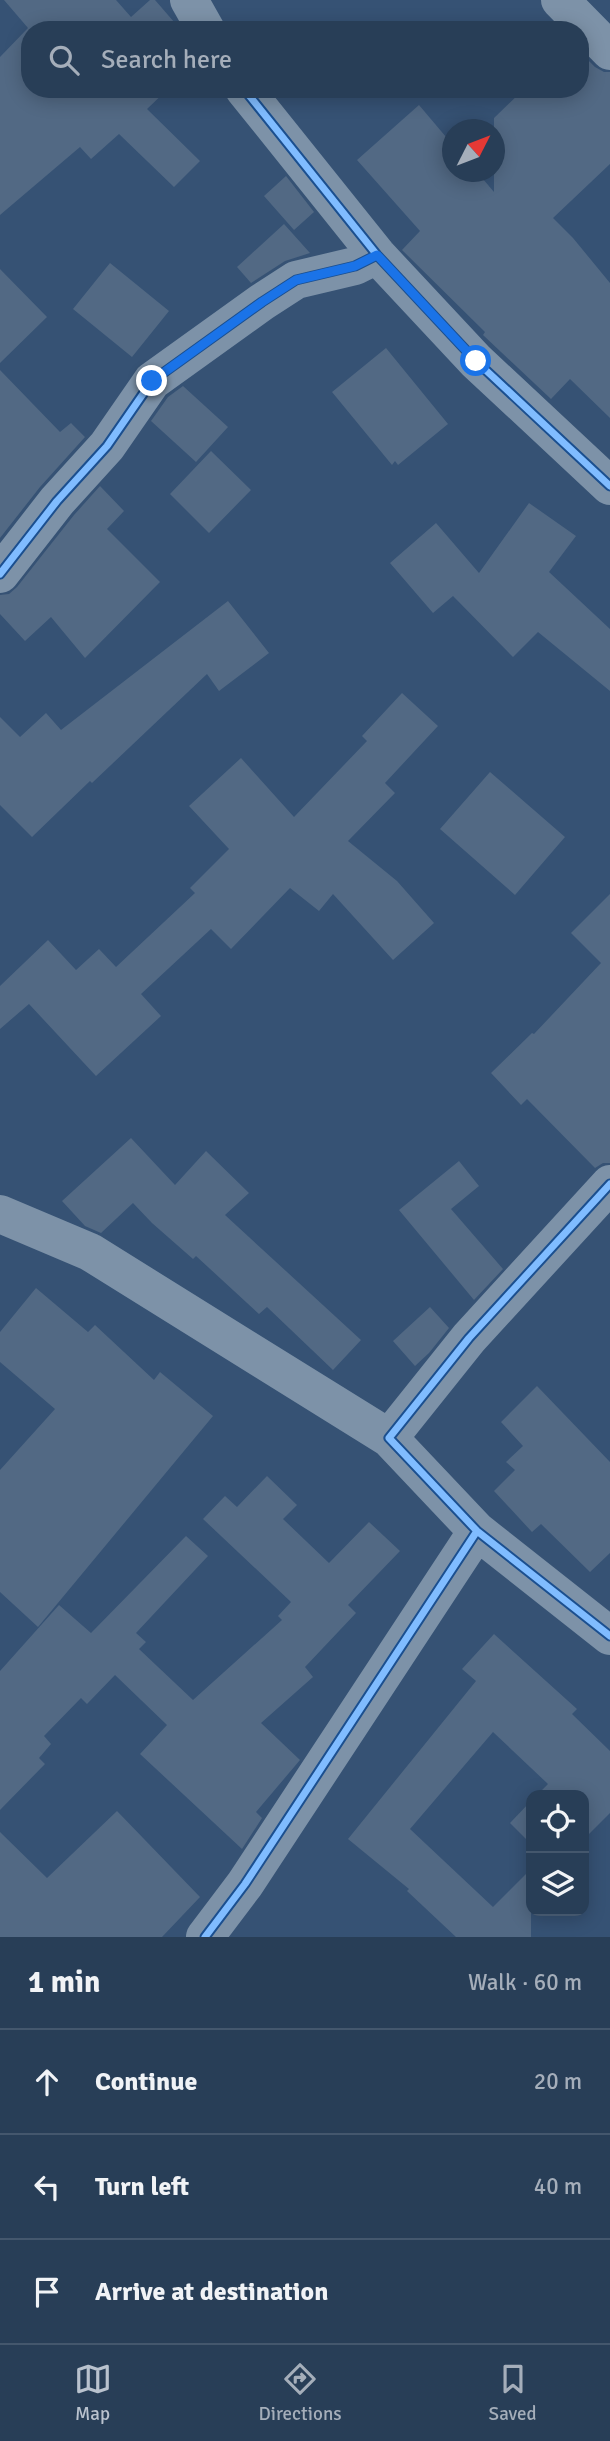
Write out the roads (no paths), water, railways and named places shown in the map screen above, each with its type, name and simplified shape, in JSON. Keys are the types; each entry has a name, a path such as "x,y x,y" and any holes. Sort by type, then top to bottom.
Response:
{"street":[{"path":"189,0 201,21"},
{"path":"561,0 581,21"},
{"path":"589,29 610,51"},
{"path":"251,98 377,255 476,361 610,486"},
{"path":"0,574 57,501 107,446 152,381 296,280 355,266 377,255"},
{"path":"389,1438 470,1338 610,1184"},
{"path":"0,1214 90,1252 389,1438 477,1531 610,1636"},
{"path":"205,1937 245,1884 477,1531"}]}
